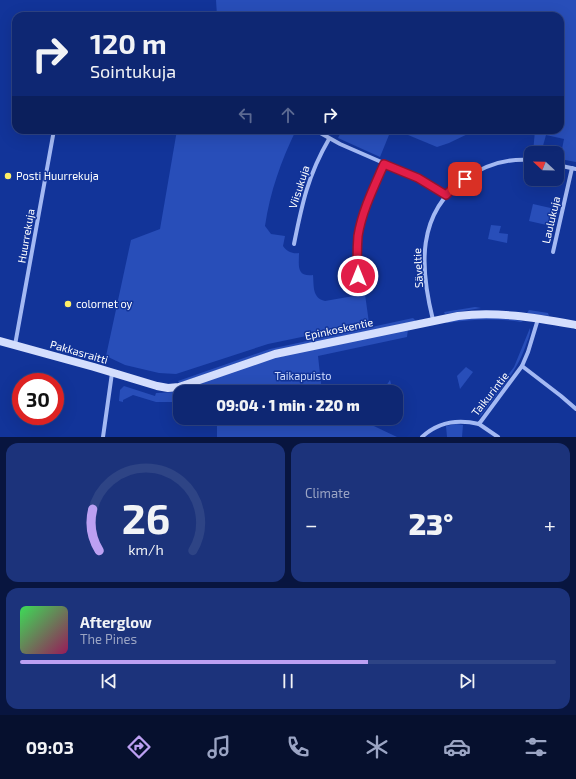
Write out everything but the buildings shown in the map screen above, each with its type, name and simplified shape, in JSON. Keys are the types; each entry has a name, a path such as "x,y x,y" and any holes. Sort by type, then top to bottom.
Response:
{"street":[{"name":"Huurrekuja","path":"15,345 53,134"},
{"path":"321,134 329,139 418,178 446,195"},
{"name":"Viisukuja","path":"294,244 303,200 308,185 319,157 329,139"},
{"name":"Säveltie","path":"433,320 424,266 424,249 430,223 434,214 446,195 475,171 487,166 514,160 524,160"},
{"path":"358,285 358,244 361,224 368,201 384,164"},
{"path":"564,167 574,169"},
{"name":"Laulukuja","path":"553,252 574,169"},
{"name":"Epinkoskentie","path":"112,372 157,386 175,388 270,355 458,316 485,313 508,314 538,318 576,326"},
{"name":"Taikurintie","path":"422,437 434,428 450,422 460,421 479,424 522,366 528,352 538,318"},
{"name":"Pakkasraitti","path":"0,341 112,372 103,437"},
{"path":"522,366 576,409"},
{"path":"479,424 498,437"}],"green space":[{"path":"216,0 576,0 576,162 564,160 564,146 563,146 564,139 546,135 543,146 534,146 535,134 564,134 564,12 217,12"},
{"path":"176,134 294,134 277,177 265,226 271,234 285,236 283,246 286,250 292,253 299,253 299,266 301,272 308,275 313,275 314,291 318,297 325,301 365,294 369,323 268,344 176,374 159,373 125,365 106,356 131,240 160,229"},
{"path":"340,134 389,134 380,157 338,138"},
{"path":"406,134 468,134 437,147"},
{"path":"533,204 555,209 551,226 529,221"},
{"path":"491,225 501,226 499,233 508,234 507,243 488,239"},
{"path":"475,307 481,308 445,314 444,312"},
{"path":"529,310 548,313 549,316 527,313"},
{"path":"490,317 523,321 484,320 446,322 467,318"},
{"path":"413,318 416,321 272,351 179,383 178,381 270,349"},
{"path":"530,328 530,333 523,353 513,372 480,417 478,415 514,367"},
{"name":"Taikapuisto","path":"408,329 407,337 318,356 321,385 194,385 271,358"},
{"path":"466,367 473,372 460,389 457,376"},
{"path":"390,380 391,385 387,385"},
{"path":"124,386 155,396 156,393 173,392 173,402 156,402 133,395 123,400 123,402 119,401 120,390"},
{"path":"456,424 463,425 462,437 447,437 446,426"},
{"path":"217,425 372,425 397,437 217,437"}],"place":[{"name":"Posti Huurrekuja","path":"8,176"},
{"name":"colornet oy","path":"68,304"}],"route":[{"path":"358,276 358,236 368,201 384,164 418,178 446,195 465,179"}]}
